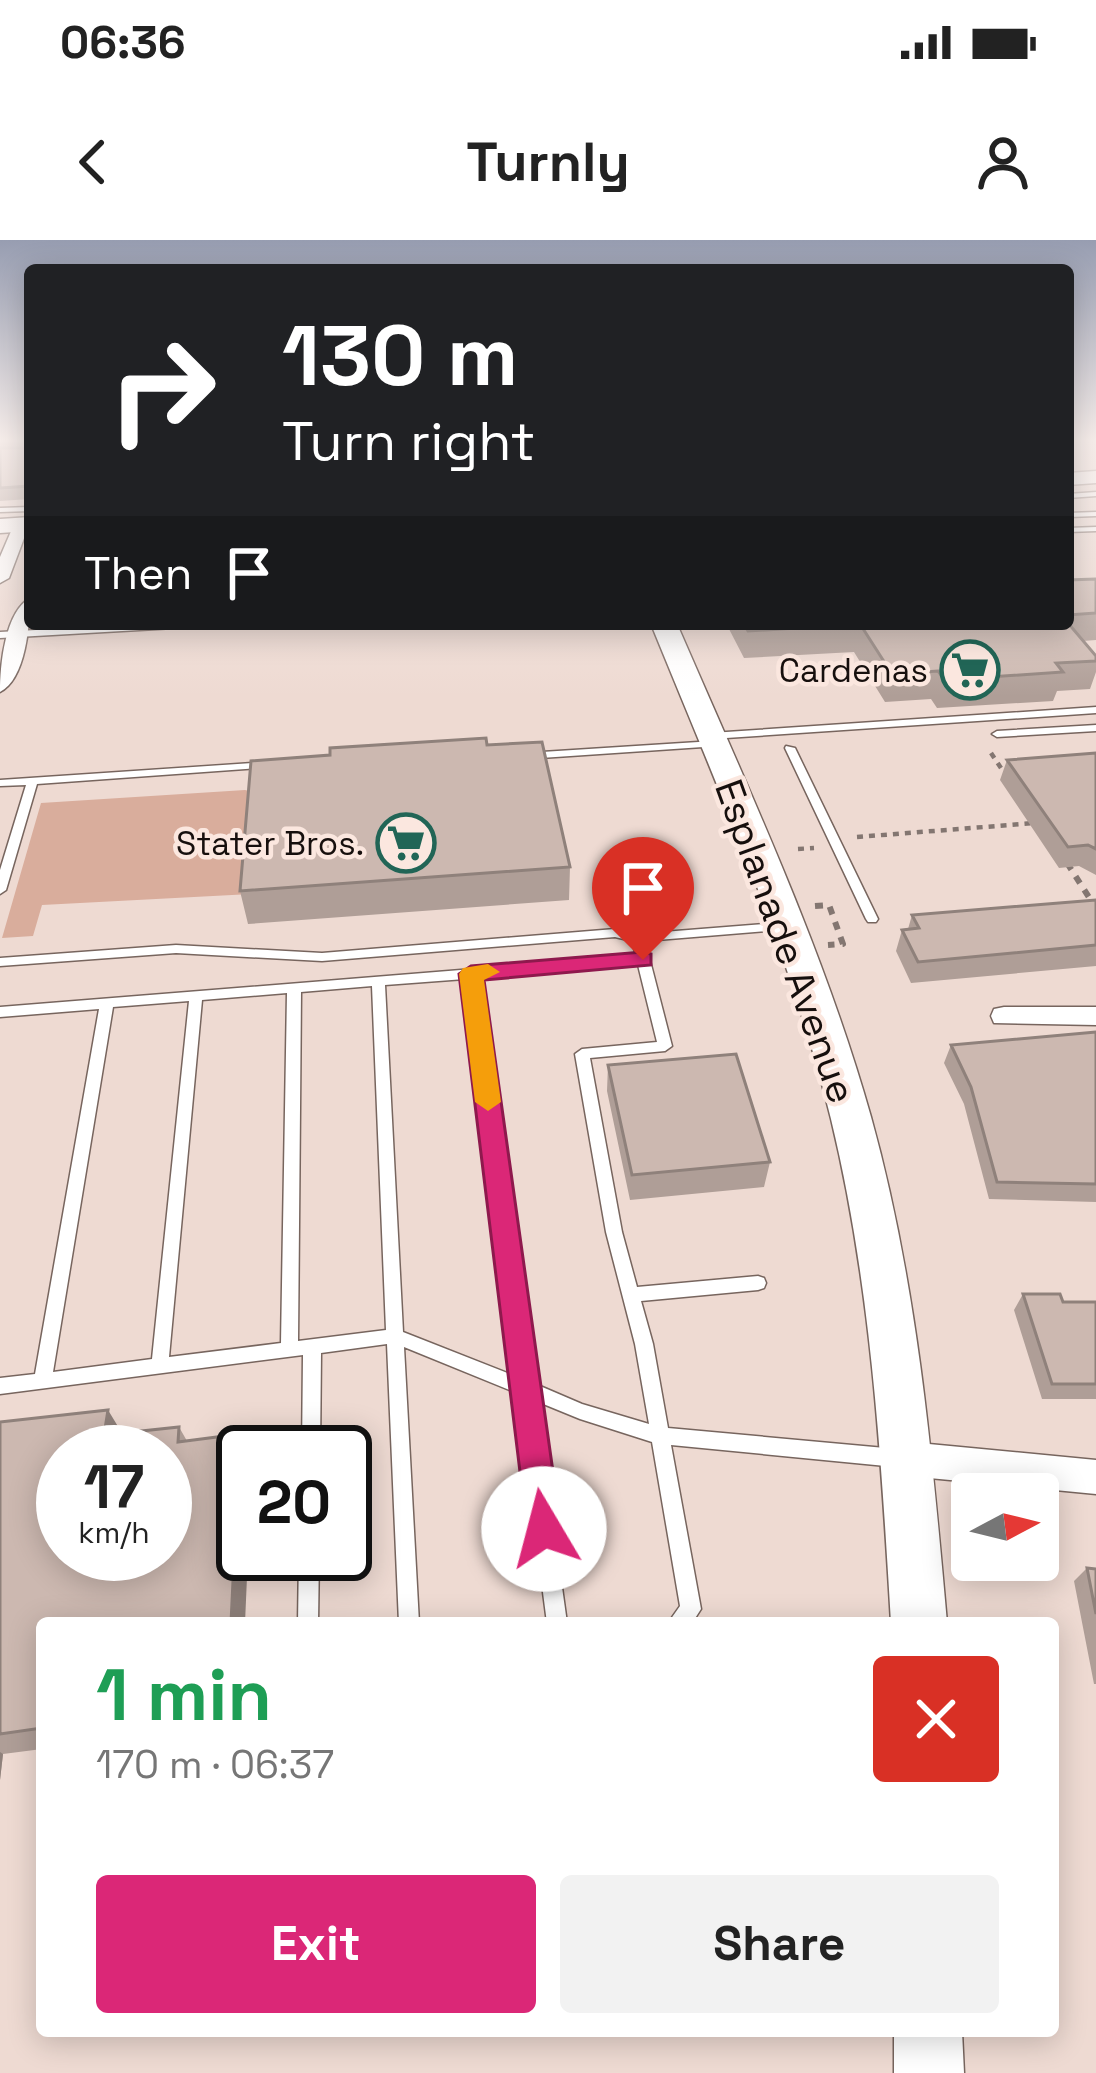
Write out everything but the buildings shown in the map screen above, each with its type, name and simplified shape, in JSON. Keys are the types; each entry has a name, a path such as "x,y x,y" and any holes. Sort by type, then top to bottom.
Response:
{"main road":[{"name":"Esplanade Avenue","path":"666,630 788,926 855,1137 882,1262 908,1459 919,1617"},
{"path":"928,2037 929,2073"}],"street":[{"path":"0,578 18,529"},
{"path":"0,686 9,634"},
{"path":"1004,1016 1096,1016"},
{"path":"908,1459 1096,1478"}],"lane":[{"path":"9,634 70,630"},
{"path":"508,758 1096,710"},
{"path":"997,734 1096,728"},
{"path":"790,748 872,919"},
{"path":"0,783 280,766"},
{"path":"0,890 32,780"},
{"path":"0,962 176,949 322,957 615,933 638,938 788,926"},
{"path":"638,938 665,1046 582,1054 614,1232 644,1345 691,1609 684,1617"},
{"path":"0,1012 643,960"},
{"path":"471,974 555,1617"},
{"path":"378,981 410,1617"},
{"path":"289,1348 294,987"},
{"path":"160,1364 196,996"},
{"path":"43,1380 106,1003"},
{"path":"631,1295 758,1282"},
{"path":"0,1386 395,1336 580,1412 657,1435 908,1459"},
{"path":"311,1425 312,1345"},
{"path":"308,1617 309,1581"}],"path":[{"path":"983,742 1016,790"},
{"path":"1027,806 1038,823"},
{"path":"848,838 1048,822"},
{"path":"1062,858 1093,902"},
{"path":"829,905 843,944"}],"shaded area":[{"path":"258,793 251,894 42,905 33,936 2,938 41,803"}],"slow traffic":[{"path":"488,972 471,974 488,1102"}],"place":[{"name":"Cardenas","path":"970,670"},
{"name":"Stater Bros.","path":"406,843"}],"route":[{"path":"544,1529 471,974 643,960"}]}
